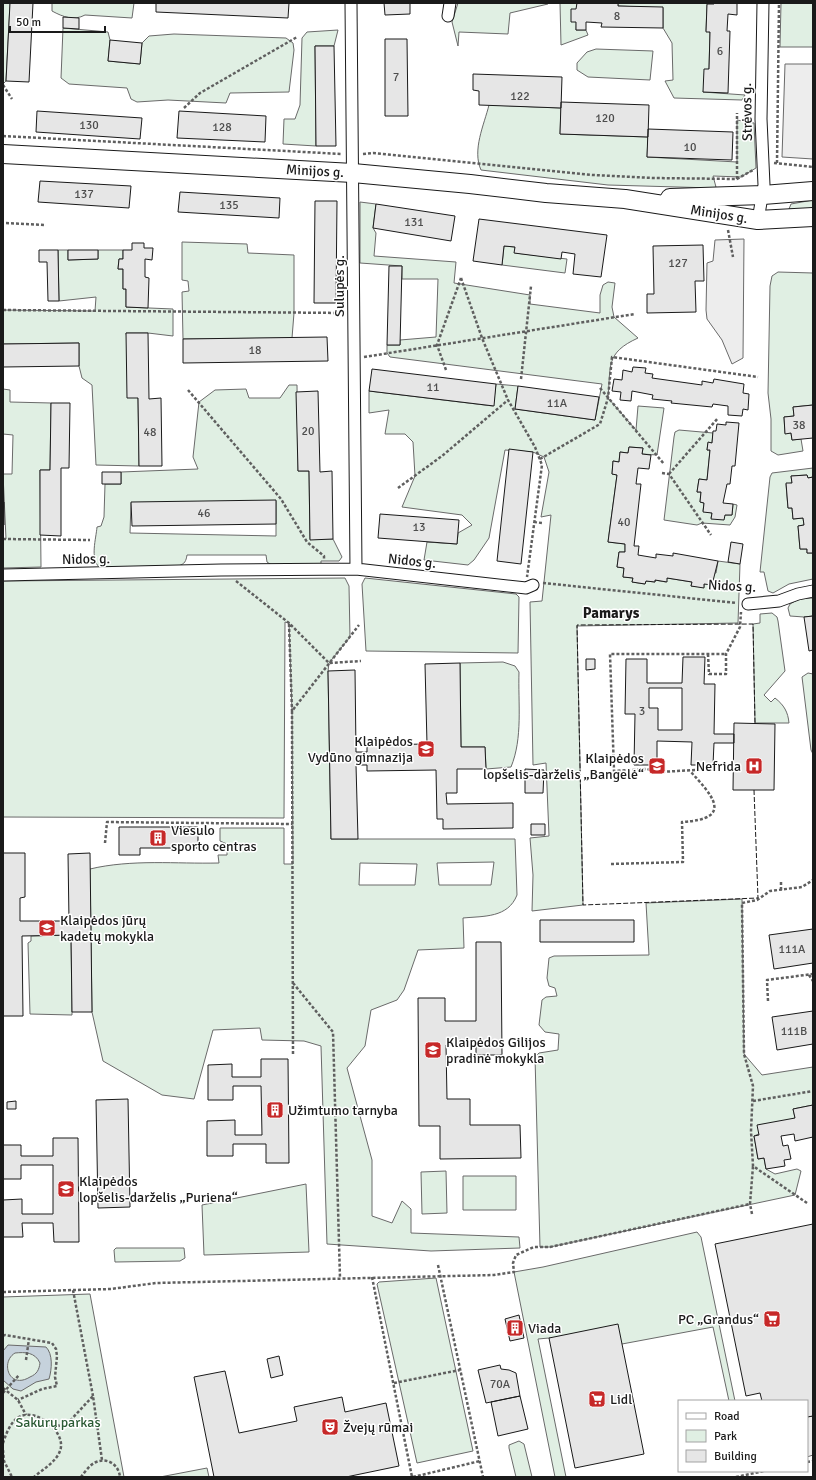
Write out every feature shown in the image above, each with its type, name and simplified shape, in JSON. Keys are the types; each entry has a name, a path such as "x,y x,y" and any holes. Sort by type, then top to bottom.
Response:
{"main road":[{"name":"Minijos g.","path":"3,154 353,173 625,199 758,220 813,217"},
{"name":"Minijos g.","path":"625,199 763,195 813,190"}],"street":[{"name":"Sulupės g.","path":"351,3 356,569"},
{"path":"448,16 450,3"},
{"name":"Strėvos g.","path":"758,220 763,195 764,164 761,119 763,3"},
{"name":"Nidos g.","path":"3,575 221,570 356,569 529,587"},
{"name":"Nidos g.","path":"744,604 779,601 798,594 813,591"}],"path":[{"path":"778,163 779,3"},
{"path":"184,108 200,93 297,38"},
{"path":"3,85 12,99"},
{"path":"3,136 353,155 373,153 593,175 653,178 737,179 764,164 778,163 813,167"},
{"path":"6,223 46,225"},
{"path":"446,370 437,345 461,278 482,338 508,400 542,465 534,522 529,587"},
{"path":"521,379 531,286"},
{"path":"3,310 354,313"},
{"path":"355,358 635,314"},
{"path":"540,459 600,424 608,398 612,357 758,376"},
{"path":"600,388 664,464"},
{"path":"188,390 281,499 307,542 324,556 325,570"},
{"path":"398,488 442,456 508,400"},
{"path":"668,474 718,418"},
{"path":"662,473 668,474 711,534"},
{"path":"534,522 542,523"},
{"path":"3,539 90,540"},
{"path":"221,570 289,623 329,663 361,661"},
{"name":"Nidos g.","path":"529,587 545,583 744,604"},
{"path":"708,654 709,674 726,674 726,654 740,627 744,604"},
{"path":"289,623 292,711 293,1054"},
{"path":"292,711 359,625"},
{"path":"715,769 659,772 647,769 614,770 610,654 726,654"},
{"path":"611,864 683,862 682,822 697,821 710,815 714,810 715,804 690,770"},
{"path":"105,843 107,822 292,824"},
{"path":"752,1214 750,1204 753,1166 751,1131 754,1086 744,1054 742,903 757,900 770,891 802,887 813,880"},
{"path":"781,882 781,890"},
{"path":"768,1001 767,980 813,974"},
{"path":"809,975 813,980"},
{"path":"293,982 333,1032 340,1278"},
{"path":"753,1101 813,1091"},
{"path":"753,1166 807,1203"},
{"path":"3,1292 111,1289 156,1283 441,1275 494,1275 514,1272 513,1263 516,1255 534,1248 550,1247 750,1204"},
{"path":"438,1265 483,1477"},
{"path":"372,1277 413,1477 480,1461"},
{"path":"73,1290 93,1396 102,1460"},
{"path":"3,1336 52,1343 56,1349 55,1376 57,1386 42,1389 18,1400"},
{"path":"26,1360 29,1339"},
{"path":"394,1383 460,1370"},
{"path":"19,1375 4,1390 18,1400 26,1415"},
{"path":"52,1428 67,1424 93,1396"},
{"path":"3,1444 6,1433 14,1421 21,1416 26,1415 33,1415 58,1433 61,1442 60,1451 47,1466 34,1477"},
{"path":"3,1450 4,1461 12,1477"},
{"path":"81,1477 94,1463 102,1460 114,1463 119,1469 120,1477"},
{"path":"736,1477 759,1472"}],"green space":[{"path":"3,3 10,3 6,81 3,84"},
{"path":"52,3 134,3 132,18 85,15 77,18 68,18 52,11"},
{"path":"458,3 548,4 510,13 508,34 459,32 458,46 452,22"},
{"path":"560,3 577,3 576,30 586,30 588,35 561,45"},
{"path":"618,3 714,3 707,5 706,31 710,32 709,69 703,92 745,95 742,100 674,98 665,81 673,80 672,43 663,28 663,8 618,6"},
{"path":"781,3 813,3 813,47 780,47"},
{"path":"63,28 108,32 110,40 108,61 140,64 142,43 149,36 174,34 286,38 293,43 294,50 289,92 230,93 226,103 168,100 137,102 131,99 127,88 69,84 61,78"},
{"path":"338,30 334,46 315,46 316,146 283,144 284,119 295,119 300,105 302,38 307,32"},
{"path":"596,49 653,51 650,80 588,77 577,70 577,63 587,52"},
{"path":"489,105 561,108 560,134 648,137 647,157 737,162 737,120 754,123 756,168 741,177 713,176 716,187 713,188 608,185 481,170 478,146"},
{"path":"813,200 813,209 789,209 791,204"},
{"path":"360,202 376,204 373,228 376,233 374,256 456,262 454,283 530,295 530,304 600,313 600,295 603,285 608,282 615,283 612,307 614,317 638,338 620,349 615,355 610,369 608,398 636,430 638,406 664,408 657,455 642,454 643,448 629,447 628,453 620,452 619,462 613,461 612,474 617,475 608,542 625,544 625,552 619,552 617,567 624,568 623,577 633,578 632,582 645,584 646,581 655,582 655,580 666,582 667,578 692,582 691,586 704,587 704,584 714,573 716,573 718,561 740,564 738,623 577,626 583,905 532,911 533,875 530,838 549,836 546,763 533,765 530,602 542,601 551,515 541,517 549,472 544,457 533,452 505,450 489,538 474,560 468,565 424,560 427,542 457,544 458,533 472,525 462,515 402,507 415,476 413,442 405,434 385,434 389,410 369,413 369,391 493,406 496,384 518,386 515,409 595,420 602,384 390,357 387,353 387,345 400,345 400,340 436,337 438,279 402,279 402,266 360,263"},
{"path":"182,242 247,244 248,253 294,255 294,313 292,338 183,339 182,292 189,291 188,281 182,280"},
{"path":"504,246 515,247 515,253 567,259 565,273 502,265"},
{"path":"58,250 68,250 68,260 98,259 98,250 123,250 123,259 119,259 118,269 123,269 123,289 126,289 126,307 173,309 173,336 148,333 126,333 138,398 139,466 96,465 92,385 82,378 79,366 79,343 3,344 3,310 95,311 96,297 59,301"},
{"path":"778,272 813,273 813,405 793,407 794,416 784,417 785,433 791,433 792,440 801,439 803,451 778,455 771,451 771,419 768,393 770,286 772,276"},
{"path":"289,385 297,385 298,471 309,471 310,539 333,539 342,557 339,561 321,561 321,565 273,566 267,562 266,555 187,555 185,562 178,566 99,567 96,563 94,548 97,527 101,526 104,517 105,484 121,484 121,472 198,469 193,457 199,402 215,390 246,389 249,398 280,398","holes":["276,501 276,536 130,533 131,503"]},
{"path":"3,389 10,390 10,402 51,403 50,470 40,470 41,567 3,568 3,539 6,539 3,474 12,474 13,435 3,434"},
{"path":"679,430 713,433 712,443 708,443 707,450 710,450 707,480 699,479 697,492 701,492 700,502 704,503 703,511 712,513 711,518 732,515 733,504 737,505 735,517 730,525 702,523 697,525 664,520 674,437 675,432"},
{"path":"813,468 813,477 808,478 807,475 791,476 792,483 786,484 788,508 792,508 793,519 803,518 804,525 798,526 800,549 807,549 807,553 813,553 813,579 789,584 773,593 768,591 764,572 760,572 770,477 772,473"},
{"path":"345,578 349,586 350,637 329,663 328,671 331,839 515,839 517,895 513,903 501,912 487,916 463,918 464,948 418,950 404,990 397,1000 371,1010 365,1046 347,1068 372,1160 372,1216 392,1223 402,1201 411,1209 411,1233 519,1237 520,1248 431,1251 327,1244 321,1046 304,1041 262,1040 260,1028 213,1030 194,1099 162,1095 103,1061 92,1012 90,869 138,863 219,863 218,855 227,855 227,844 220,841 220,828 284,828 284,864 293,864 292,711 289,623 285,622 284,818 3,817 3,581","holes":["494,862 491,885 439,885 437,863","360,863 417,864 415,885 359,885"]},
{"path":"365,578 516,594 519,597 518,653 366,651 362,584"},
{"path":"813,598 813,616 790,616 788,608 790,604 799,599"},
{"path":"772,613 777,617 778,621 785,671 764,695 771,702 775,698 781,703 787,712 789,723 755,723 753,624 760,623 760,614"},
{"path":"503,662 515,666 519,672 519,732 515,756 511,767 486,769 485,747 461,747 460,663"},
{"path":"808,673 813,674 813,754 811,750 802,677"},
{"path":"742,899 744,1054 762,1075 813,1067 813,1105 793,1109 795,1118 754,1136 758,1159 764,1158 766,1169 775,1174 797,1169 801,1171 795,1195 550,1247 540,1247 535,1057 539,1053 558,1050 559,1034 545,1032 539,1025 542,1000 546,997 557,996 555,988 549,986 547,978 549,958 554,956 649,955 646,903"},
{"path":"71,935 72,1015 30,1014 28,943 31,941 31,936"},
{"path":"446,1171 447,1213 422,1214 421,1172"},
{"path":"463,1176 516,1176 516,1210 463,1210"},
{"path":"306,1184 309,1252 204,1255 202,1205"},
{"path":"697,1232 701,1237 735,1400 729,1400 713,1327 622,1344 549,1338 538,1339 566,1477 555,1477 514,1272 543,1267"},
{"path":"116,1248 184,1248 185,1258 180,1261 115,1262 114,1250"},
{"path":"436,1278 473,1451 417,1463 377,1284 379,1282"},
{"name":"Sakurų parkas","path":"90,1294 124,1477 3,1477 3,1297"},
{"path":"519,1441 524,1444 532,1477 516,1477 509,1445"},
{"path":"207,1468 209,1477 160,1477"}],"shaded area":[{"path":"785,64 813,64 813,159 782,157"},
{"path":"744,239 743,358 732,364 722,340 707,319 707,263 713,261 715,240"},
{"path":"8,1345 46,1347 50,1354 51,1362 49,1379 36,1382 21,1391 13,1389 3,1380 3,1351","holes":["15,1353 26,1353 33,1355 38,1359 40,1363 36,1373 23,1380 17,1380 12,1377 9,1373 8,1362 10,1357"]},
{"path":"813,1416 813,1455 808,1457 808,1417"}],"building":[{"path":"10,3 33,3 29,82 6,81"},
{"path":"156,3 289,3 288,18 156,12"},
{"path":"384,3 410,3 410,14 385,15"},
{"path":"577,3 618,3 618,6 663,7 663,28 601,27 602,23 586,22 586,30 576,30 576,22 571,22 571,9 576,9"},
{"path":"737,3 737,15 728,14 727,31 730,31 728,93 703,92 704,69 709,69 710,32 706,32 707,4"},
{"path":"63,17 79,18 79,29 63,28"},
{"path":"385,39 407,39 408,116 385,116"},
{"path":"110,40 142,43 140,64 108,61"},
{"path":"315,46 334,46 336,146 316,146"},
{"path":"473,74 562,77 561,108 479,105 479,91 473,90"},
{"path":"561,102 649,105 648,137 560,134"},
{"path":"37,111 142,118 140,139 36,132"},
{"path":"179,111 266,116 265,142 177,138"},
{"path":"648,129 733,132 732,160 647,157"},
{"path":"40,181 131,186 129,208 38,202"},
{"path":"180,192 280,198 279,218 178,212"},
{"path":"315,201 337,201 336,303 314,303"},
{"path":"376,204 455,216 451,241 373,228"},
{"path":"479,219 607,235 601,277 573,274 575,254 562,252 561,259 514,253 515,247 504,246 502,265 473,261"},
{"path":"132,243 144,243 144,248 153,248 152,260 145,259 145,277 149,278 148,308 126,307 126,289 123,289 123,269 118,269 119,259 123,259 123,250 132,250"},
{"path":"703,245 704,281 695,281 696,312 647,313 647,294 654,294 653,246"},
{"path":"39,250 58,250 59,301 48,301 47,262 39,262"},
{"path":"68,250 98,250 98,259 68,260"},
{"path":"389,266 402,266 400,345 387,345"},
{"path":"126,333 148,333 149,399 161,398 162,466 139,466 138,398 127,398"},
{"path":"327,337 328,361 183,363 183,339"},
{"path":"79,343 79,366 3,367 3,344"},
{"path":"633,367 646,368 645,373 653,374 652,378 702,385 702,381 713,383 714,379 744,384 743,393 749,394 748,410 743,409 742,416 728,415 728,406 713,404 712,407 671,403 672,401 652,399 653,395 632,391 631,401 620,400 621,392 612,391 614,379 622,380 623,370 632,372"},
{"path":"372,369 496,384 494,406 369,391"},
{"path":"518,386 599,397 595,420 515,409"},
{"path":"318,391 320,472 332,471 333,539 310,540 309,471 298,471 296,392"},
{"path":"51,403 70,403 69,468 61,468 61,536 40,535 40,470 50,470"},
{"path":"813,405 813,438 792,440 791,433 785,434 784,417 794,416 793,407"},
{"path":"726,422 739,423 735,466 732,466 730,484 727,484 723,503 733,504 732,515 725,515 724,520 711,519 712,513 703,512 704,503 700,502 701,492 697,492 699,479 707,480 710,450 707,450 708,442 712,443 713,431 716,431 717,424 726,425"},
{"path":"629,447 643,448 642,454 651,455 649,469 638,468 636,484 641,484 634,546 639,546 638,555 656,558 656,554 673,556 673,553 718,561 712,585 704,584 704,588 691,586 692,582 667,578 667,582 655,580 655,582 646,581 645,584 632,582 633,578 623,577 624,568 617,567 619,552 625,552 625,544 608,542 617,475 612,474 613,461 619,462 620,452 628,453"},
{"path":"509,449 533,452 521,564 497,561"},
{"path":"102,472 121,472 121,484 102,484"},
{"path":"807,475 808,478 813,477 813,553 807,553 807,549 800,549 798,526 804,525 803,518 793,519 792,508 788,508 786,483 792,483 791,476"},
{"path":"276,500 276,524 132,526 131,502"},
{"path":"4,502 4,525 3,525"},
{"path":"380,514 459,520 457,544 378,538"},
{"path":"731,542 743,544 740,564 728,562"},
{"path":"813,616 813,650 809,651 804,617"},
{"path":"683,657 705,657 704,684 715,684 714,734 734,734 734,743 714,743 713,765 691,765 692,742 657,741 657,765 634,765 635,714 625,714 626,659 647,659 647,683 682,683","holes":["649,688 682,688 682,730 658,730 658,708 649,708"]},
{"path":"586,659 595,659 595,669 586,670"},
{"name":"Klaipėdos Vydūno gimnazija","path":"460,663 461,747 485,747 486,769 457,769 457,793 446,793 447,804 513,803 513,828 443,829 443,819 437,819 436,770 367,771 367,765 356,765 358,839 331,839 328,671 355,670 356,752 367,752 367,745 427,744 425,664"},
{"name":"Nefrida","path":"734,723 775,724 774,790 733,790"},
{"path":"525,769 544,770 543,793 525,793"},
{"path":"531,824 545,824 545,835 531,835"},
{"name":"Viesulo sporto centras","path":"119,827 198,827 198,848 140,848 140,855 119,855"},
{"name":"Klaipėdos jūrų kadetų mokykla","path":"3,853 25,853 25,897 20,898 20,921 69,921 68,854 90,853 92,1012 72,1012 71,935 22,936 23,1016 3,1016"},
{"path":"540,920 634,920 634,942 540,942"},
{"path":"813,929 813,963 774,969 769,935"},
{"name":"Klaipėdos Gilijos pradinė mokykla","path":"476,942 501,942 502,1055 476,1055 476,1045 446,1045 447,1099 470,1099 470,1125 520,1125 521,1158 440,1159 440,1126 419,1126 418,998 445,998 445,1021 476,1021"},
{"path":"813,1011 813,1044 777,1050 772,1017"},
{"name":"Užimtumo tarnyba","path":"261,1059 288,1059 289,1163 266,1163 266,1144 233,1144 233,1156 207,1156 207,1121 235,1120 235,1135 262,1135 261,1086 233,1086 233,1100 208,1100 208,1065 232,1064 232,1077 261,1077"},
{"path":"128,1099 130,1207 98,1208 96,1100"},
{"path":"16,1101 16,1109 7,1109 7,1102"},
{"path":"813,1105 813,1137 795,1141 794,1134 781,1136 783,1146 788,1145 791,1159 784,1160 785,1166 766,1169 764,1158 758,1159 754,1136 759,1135 757,1125 795,1118 793,1109"},
{"name":"Klaipėdos lopšelis-darželis „Puriena“","path":"53,1138 78,1138 79,1242 54,1242 53,1223 22,1223 23,1237 3,1237 3,1200 22,1199 22,1214 53,1214 53,1165 21,1165 21,1179 3,1179 3,1145 21,1145 21,1156 53,1156"},
{"name":"PC „Grandus“","path":"813,1224 813,1416 808,1417 808,1400 762,1400 760,1393 746,1396 715,1244"},
{"name":"Viada","path":"519,1315 524,1338 510,1341 505,1319"},
{"name":"Lidl","path":"618,1324 644,1454 575,1468 549,1338"},
{"path":"279,1356 283,1375 271,1378 267,1359"},
{"name":"Viada","path":"500,1365 501,1369 516,1373 520,1396 486,1403 478,1370"},
{"name":"Žvejų rūmai","path":"225,1371 239,1433 297,1421 294,1407 342,1397 345,1412 386,1403 399,1466 346,1477 214,1477 194,1377"},
{"path":"520,1396 528,1429 498,1436 491,1402"}],"fence":[{"path":"754,790 758,898 583,905 577,625 753,624 755,723"}],"place":[{"name":"Klaipėdos Vydūno gimnazija","path":"426,749"},
{"name":"Klaipėdos lopšelis-darželis „Bangelė“","path":"657,766"},
{"name":"Nefrida","path":"754,766"},
{"name":"Viesulo sporto centras","path":"158,838"},
{"name":"Klaipėdos jūrų kadetų mokykla","path":"47,928"},
{"name":"Klaipėdos Gilijos pradinė mokykla","path":"433,1050"},
{"name":"Užimtumo tarnyba","path":"275,1110"},
{"name":"Klaipėdos lopšelis-darželis „Puriena“","path":"66,1189"},
{"name":"PC „Grandus“","path":"772,1319"},
{"name":"Viada","path":"515,1328"},
{"name":"Lidl","path":"597,1399"},
{"name":"Žvejų rūmai","path":"330,1427"}],"district":[{"name":"Pamarys","path":"611,613"}]}
